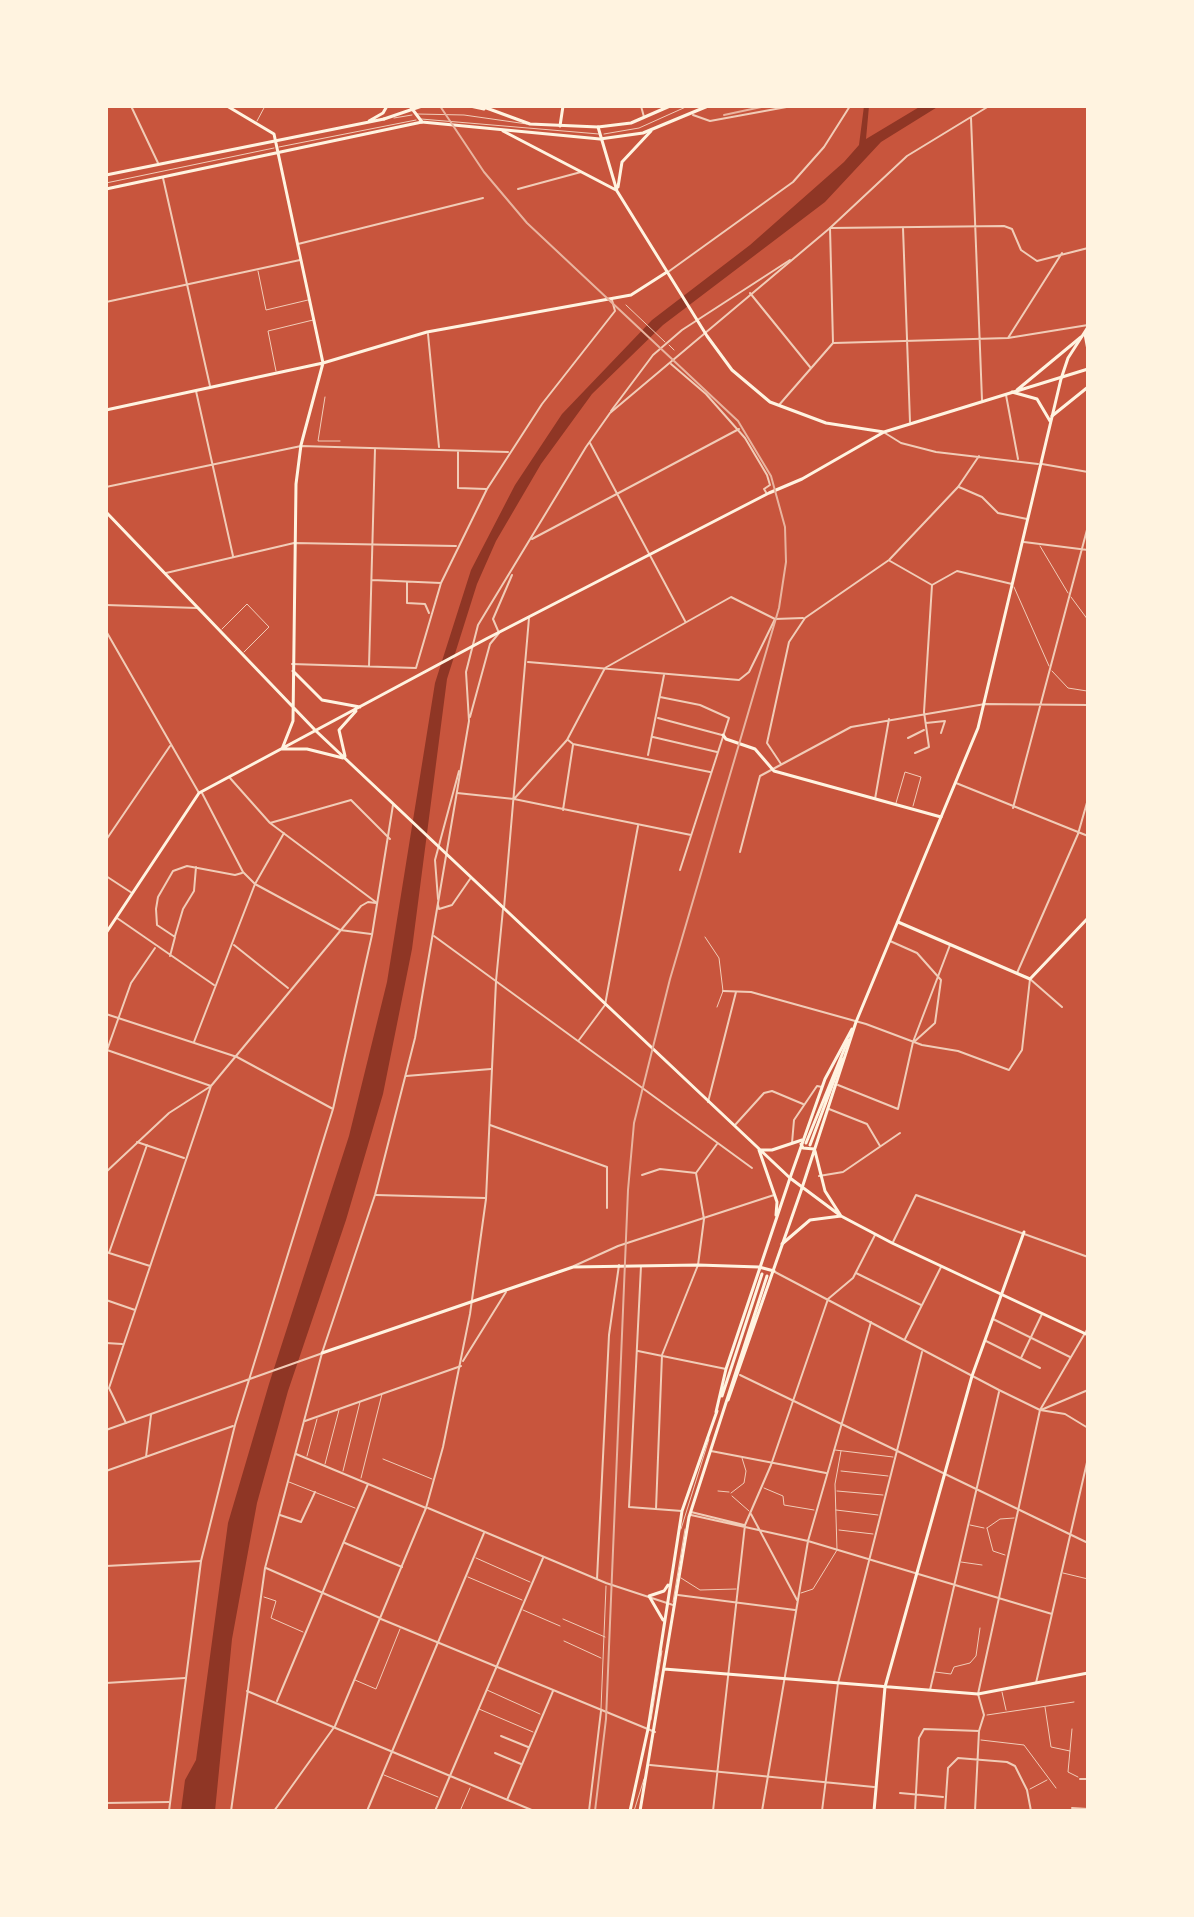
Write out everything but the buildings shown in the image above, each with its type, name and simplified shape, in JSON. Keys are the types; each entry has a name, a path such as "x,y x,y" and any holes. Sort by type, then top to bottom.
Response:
{"main road":[{"path":"227,106 274,134 323,363 301,446 294,543 290,733 282,749"},
{"path":"363,124 383,113 387,106"},
{"path":"106,175 363,124 421,106"},
{"path":"470,106 530,124 598,127 645,118 670,106"},
{"path":"481,106 488,110"},
{"path":"560,126 563,106"},
{"path":"106,189 421,121 503,131 600,137 653,129 688,114 696,107 708,106"},
{"path":"411,108 421,121"},
{"path":"598,127 617,191 707,336 746,385 778,406 826,423 884,432"},
{"path":"617,191 622,162 653,129"},
{"path":"503,131 617,191"},
{"path":"106,410 323,363 427,332 631,295 668,272"},
{"path":"841,1216 819,1176 808,1145 985,704 1061,379 1087,328"},
{"path":"1087,328 1088,350"},
{"path":"1014,391 1081,337"},
{"path":"106,933 200,793 486,639 767,494 802,479 884,432 1088,369"},
{"path":"1052,416 1088,387"},
{"path":"1014,391 1037,399 1051,424"},
{"path":"106,512 316,731 790,1178 841,1216 892,1243 1086,1334"},
{"path":"292,667 322,700 360,707"},
{"path":"346,759 339,730 360,707"},
{"path":"723,735 726,739 755,749 774,771 941,817"},
{"path":"282,749 328,752 346,759"},
{"path":"897,921 1030,979 1088,918"},
{"path":"716,1412 726,1369 790,1178 829,1109 856,1022"},
{"path":"722,1414 740,1375 802,1188 808,1145 822,1087 856,1022"},
{"path":"759,1150 792,1144 808,1145"},
{"path":"759,1150 775,1194 774,1223"},
{"path":"782,1244 810,1220 841,1216"},
{"path":"874,1811 885,1687 972,1376 1024,1232"},
{"path":"321,1354 573,1267 698,1265 759,1267 774,1271"},
{"path":"632,1811 682,1511 765,1275 690,1514 640,1811"},
{"path":"664,1625 649,1596 664,1591 671,1581"},
{"path":"664,1669 978,1694 1088,1673"}],"street":[{"path":"131,106 159,165"},
{"path":"256,123 265,106"},
{"path":"421,106 431,112"},
{"path":"641,106 645,118"},
{"path":"106,183 421,121 600,137 639,128 688,106"},
{"path":"688,114 710,121 792,106"},
{"path":"668,272 793,182 824,147 850,106"},
{"path":"610,413 830,228 907,156 989,106"},
{"path":"384,119 431,112 530,124"},
{"path":"971,118 977,339 982,400"},
{"path":"518,189 582,172"},
{"path":"163,177 211,388"},
{"path":"298,244 483,198"},
{"path":"830,228 974,225 1012,229 1021,250 1034,261 1088,248"},
{"path":"903,226 910,422"},
{"path":"778,406 833,343 830,228"},
{"path":"1008,338 1063,252"},
{"path":"106,302 302,259"},
{"path":"439,909 435,860 490,644 499,633 493,619 531,539 589,442 653,355 680,332 791,260"},
{"path":"257,269 266,310 311,300"},
{"path":"750,293 811,368"},
{"path":"292,667 416,668 441,583 487,489 542,404 615,311 611,299"},
{"path":"626,305 674,350"},
{"path":"276,373 268,331 315,320"},
{"path":"833,343 1008,338 1087,328"},
{"path":"427,332 439,449"},
{"path":"670,363 706,394 739,429 767,475 770,485 764,489 767,494"},
{"path":"196,391 234,557"},
{"path":"1006,393 1019,461"},
{"path":"325,397 318,441 340,441"},
{"path":"531,539 739,429"},
{"path":"884,432 913,446 1088,472"},
{"path":"589,442 686,623"},
{"path":"106,487 301,446 509,452"},
{"path":"369,667 375,447"},
{"path":"458,449 458,488 487,489"},
{"path":"781,765 767,743 789,642 805,618 889,560 958,487 979,456"},
{"path":"958,487 982,497 998,513 1028,519"},
{"path":"1013,808 1088,526"},
{"path":"1023,541 1088,550"},
{"path":"165,573 294,543 458,546"},
{"path":"1039,544 1088,620"},
{"path":"889,560 932,585"},
{"path":"469,721 466,672 478,625 514,571"},
{"path":"740,852 760,776 851,727 889,718 985,704 1088,703 1087,691 1068,688 1050,669 1013,584 957,571 932,585"},
{"path":"370,580 441,583"},
{"path":"407,581 407,603 425,604 431,616"},
{"path":"915,753 929,747 924,712 932,585"},
{"path":"514,799 567,740 605,668 731,597 775,619 805,618"},
{"path":"220,631 247,604 269,627 242,654"},
{"path":"106,605 199,608"},
{"path":"274,1811 335,1726 355,1680 426,1508 461,1366 486,1199 496,981 529,618"},
{"path":"527,661 731,681 746,678 775,619"},
{"path":"106,631 243,872 255,884 340,930 372,935"},
{"path":"648,758 664,674"},
{"path":"660,697 700,705 729,718 680,870"},
{"path":"656,717 723,735"},
{"path":"875,799 889,718"},
{"path":"925,723 945,721 941,733"},
{"path":"908,738 925,729"},
{"path":"652,737 718,752"},
{"path":"567,740 573,744 711,772"},
{"path":"563,810 573,744"},
{"path":"106,840 171,745"},
{"path":"231,1811 265,1568 321,1354 375,1195 406,1076 439,909 459,771"},
{"path":"895,805 905,772 921,777 912,808"},
{"path":"229,777 270,823 378,904"},
{"path":"955,783 1088,836"},
{"path":"457,793 514,799 691,835"},
{"path":"1016,974 1078,834 1088,799"},
{"path":"270,823 351,800 390,839"},
{"path":"169,1811 201,1561 235,1425 333,1109 372,935 390,839 393,805"},
{"path":"578,1041 605,1005 638,825"},
{"path":"193,1043 255,884 284,833"},
{"path":"175,937 157,925 158,897 173,871 180,867 196,867 235,875 243,872"},
{"path":"170,956 183,909 194,891 196,867"},
{"path":"106,876 132,893"},
{"path":"439,909 454,903 471,878"},
{"path":"106,1172 169,1113 211,1086 361,906 368,902 378,904"},
{"path":"116,918 215,985"},
{"path":"434,936 752,1168"},
{"path":"705,937 719,958 723,991 717,1007"},
{"path":"889,941 917,953 936,978 941,980 938,1016 928,1032 913,1042"},
{"path":"232,944 289,989"},
{"path":"838,1085 898,1109 913,1042 950,944"},
{"path":"156,947 131,983 106,1052 211,1086"},
{"path":"1030,979 1062,1007"},
{"path":"723,991 736,990 866,1024 913,1042 958,1051 1009,1070 1022,1050 1030,979"},
{"path":"708,1102 736,990"},
{"path":"106,1014 237,1057 333,1109"},
{"path":"406,1076 492,1069"},
{"path":"126,1423 107,1388 211,1086"},
{"path":"792,1144 794,1120 817,1086 822,1087"},
{"path":"734,1126 764,1093 772,1091 803,1104"},
{"path":"829,1109 867,1124 880,1147"},
{"path":"490,1125 607,1167 607,1208"},
{"path":"819,1176 843,1172 900,1133"},
{"path":"136,1141 186,1158"},
{"path":"656,1509 662,1355 698,1265 704,1219 696,1173 718,1143"},
{"path":"147,1145 108,1252 150,1266"},
{"path":"642,1175 660,1169 696,1173"},
{"path":"573,1267 607,1250 775,1194"},
{"path":"375,1195 486,1199"},
{"path":"892,1243 916,1195 1088,1257"},
{"path":"713,1811 745,1527 771,1465 828,1299 856,1273 876,1234"},
{"path":"597,1579 609,1335 619,1265"},
{"path":"641,1265 629,1507 682,1511"},
{"path":"905,1340 941,1267"},
{"path":"774,1271 999,1390 1040,1410 1065,1414 1088,1428"},
{"path":"856,1273 922,1305"},
{"path":"304,1421 461,1366 490,1313 509,1288"},
{"path":"106,1300 135,1310"},
{"path":"1021,1358 1042,1313"},
{"path":"993,1319 1071,1358"},
{"path":"762,1811 808,1541 871,1322"},
{"path":"975,1811 979,1731 984,1715 978,1694 1040,1410 1088,1328"},
{"path":"985,1340 1040,1368"},
{"path":"106,1343 123,1344"},
{"path":"822,1811 838,1683 923,1350"},
{"path":"637,1351 726,1369"},
{"path":"106,1430 321,1354"},
{"path":"740,1375 1088,1543"},
{"path":"930,1691 999,1390"},
{"path":"1040,1410 1088,1390"},
{"path":"360,1481 383,1393"},
{"path":"343,1474 360,1401"},
{"path":"325,1466 339,1409"},
{"path":"146,1457 152,1414"},
{"path":"307,1459 318,1416"},
{"path":"678,1536 712,1424"},
{"path":"106,1471 235,1425"},
{"path":"834,1450 895,1457"},
{"path":"710,1451 771,1465 827,1473"},
{"path":"799,1593 813,1589 837,1550 835,1491 841,1451"},
{"path":"295,1454 606,1583 673,1605 678,1555 690,1514 808,1541 1052,1614"},
{"path":"731,1493 744,1483 746,1471 742,1458"},
{"path":"1036,1684 1088,1458"},
{"path":"383,1459 434,1480"},
{"path":"839,1471 891,1476"},
{"path":"287,1482 358,1509"},
{"path":"276,1702 368,1484"},
{"path":"762,1488 783,1496 784,1505 817,1510"},
{"path":"718,1491 731,1493 751,1513 797,1602"},
{"path":"835,1491 886,1496"},
{"path":"278,1514 301,1522 315,1492"},
{"path":"835,1510 881,1515"},
{"path":"968,1525 987,1528 1000,1519 1017,1518"},
{"path":"987,1528 993,1551 1009,1555"},
{"path":"836,1530 876,1534"},
{"path":"367,1811 484,1532"},
{"path":"344,1542 402,1567"},
{"path":"474,1557 532,1583"},
{"path":"435,1811 543,1557"},
{"path":"106,1566 201,1561"},
{"path":"960,1562 982,1565"},
{"path":"976,1566 977,1572"},
{"path":"265,1568 655,1732"},
{"path":"1061,1572 1088,1579"},
{"path":"466,1577 524,1601"},
{"path":"681,1578 700,1590 738,1589"},
{"path":"589,1811 601,1710 606,1583"},
{"path":"678,1595 796,1611"},
{"path":"261,1596 276,1601 271,1618 305,1633"},
{"path":"521,1609 560,1626"},
{"path":"563,1619 605,1637"},
{"path":"355,1680 376,1689 401,1627"},
{"path":"934,1672 951,1674 954,1667 970,1663 976,1656 980,1628"},
{"path":"564,1641 604,1659"},
{"path":"106,1683 185,1678"},
{"path":"487,1690 543,1716"},
{"path":"507,1800 553,1690"},
{"path":"1002,1690 1006,1713"},
{"path":"247,1691 534,1811"},
{"path":"984,1715 1074,1702"},
{"path":"1045,1707 1051,1747 1070,1751"},
{"path":"479,1708 536,1733"},
{"path":"915,1811 919,1738 924,1729 979,1731"},
{"path":"1072,1729 1068,1772 1080,1779 1088,1779"},
{"path":"501,1736 529,1747"},
{"path":"979,1740 1024,1745 1056,1788"},
{"path":"495,1753 522,1764"},
{"path":"945,1811 950,1763 958,1758 1015,1766 1027,1790 1031,1811"},
{"path":"632,1811 649,1765 876,1788"},
{"path":"383,1775 440,1798"},
{"path":"1027,1790 1049,1778"},
{"path":"460,1811 472,1784"},
{"path":"900,1793 945,1797"},
{"path":"106,1803 170,1802"},
{"path":"1072,1808 1088,1809"}],"shaded area":[{"path":"864,106 869,106 866,139 921,106 939,106 881,142 825,202 663,325 592,394 541,464 496,541 477,584 447,679 412,949 383,1094 346,1220 288,1391 257,1503 232,1639 215,1811 181,1811 185,1780 196,1760 228,1523 349,1136 387,982 435,683 471,570 515,485 562,414 652,320 750,245 844,162 859,145"}],"railway":[{"path":"440,106 484,172 527,223 738,421 771,476 785,527 786,562 779,608 670,979 634,1123 628,1190 606,1719 595,1811"},
{"path":"724,115 766,106"}]}
